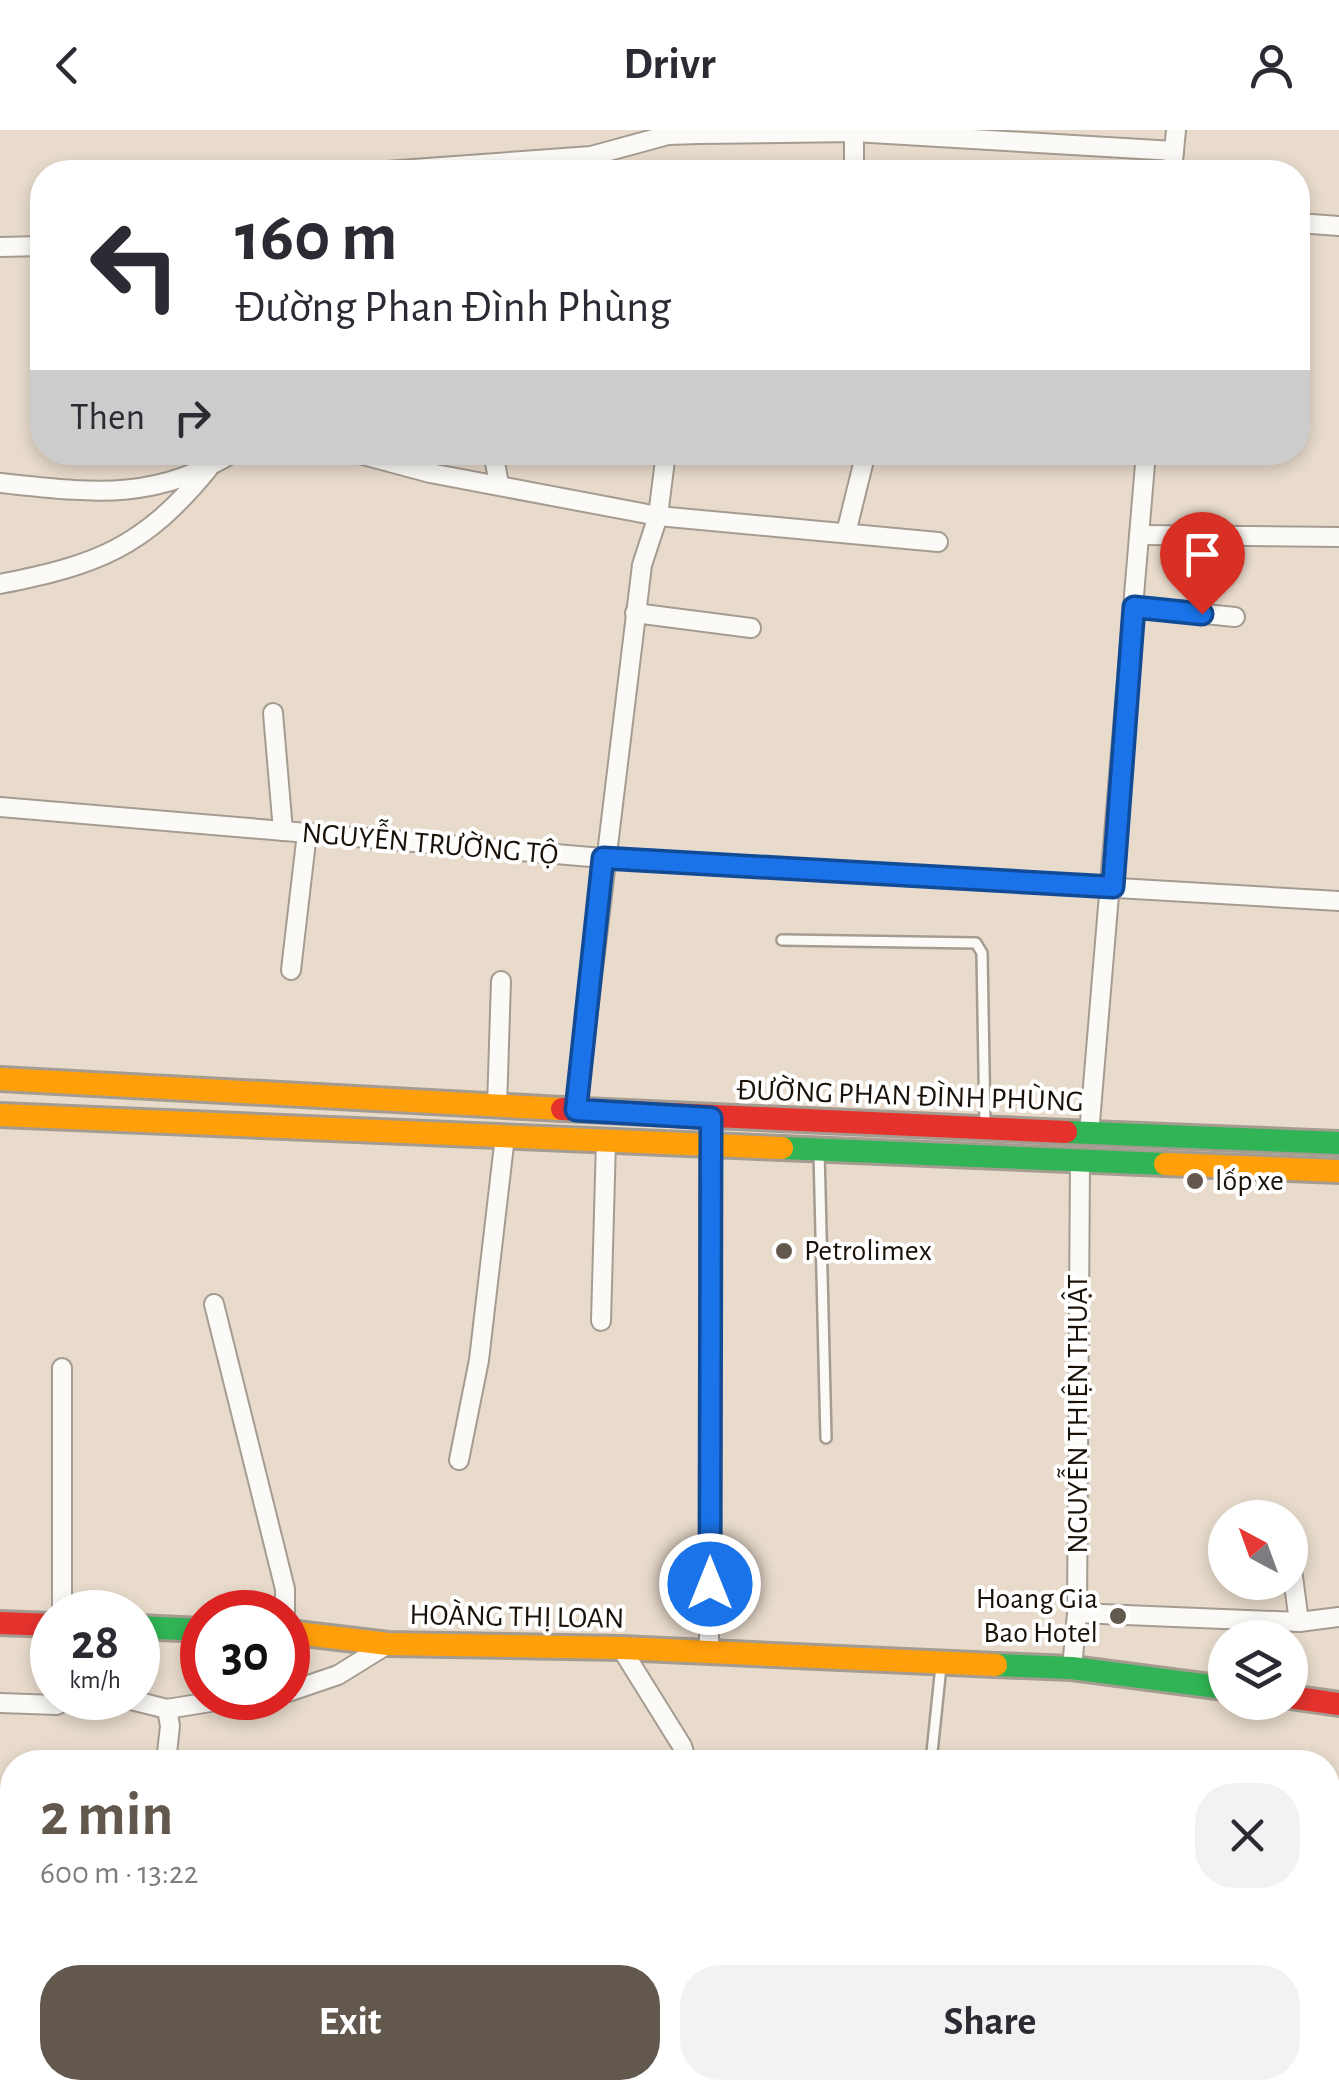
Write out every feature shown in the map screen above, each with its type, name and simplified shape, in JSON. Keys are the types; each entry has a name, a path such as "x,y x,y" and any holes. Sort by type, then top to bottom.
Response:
{"main road":[{"name":"ĐƯỜNG PHAN ĐÌNH PHÙNG","path":"0,1079 711,1118 1339,1143"},
{"name":"ĐƯỜNG PHAN ĐÌNH PHÙNG","path":"0,1115 1339,1171"},
{"path":"0,1623 30,1624"},
{"name":"HOÀNG THỊ LOAN","path":"310,1635 388,1644 621,1648 1072,1668 1208,1686"},
{"path":"1308,1700 1339,1704"}],"street":[{"path":"1173,160 1176,130"},
{"path":"547,160 591,156 668,135 854,132 1174,152"},
{"path":"854,132 854,160"},
{"path":"1310,223 1339,226"},
{"path":"0,248 30,247"},
{"path":"0,483 105,494 184,479 214,465"},
{"path":"400,465 658,516 938,542"},
{"path":"495,465 499,484"},
{"path":"576,1110 603,858 642,564 658,516 664,465"},
{"path":"846,533 863,465"},
{"path":"1089,1134 1113,887 1145,465"},
{"path":"0,584 87,566 129,544 183,499 208,469"},
{"path":"1140,535 1339,536"},
{"path":"1134,607 1235,617"},
{"path":"636,613 751,628"},
{"path":"273,713 284,831"},
{"name":"NGUYỄN TRƯỜNG TỘ","path":"0,807 603,858 1339,901"},
{"path":"291,970 307,834"},
{"path":"497,1106 502,982"},
{"path":"709,1652 711,1118"},
{"path":"458,1460 479,1360 506,1136"},
{"path":"601,1321 606,1141"},
{"name":"NGUYỄN THIỆN THUẬT","path":"1072,1668 1077,1613 1080,1161"},
{"path":"214,1304 285,1590"},
{"path":"62,1368 62,1590"},
{"path":"1077,1613 1250,1620"},
{"path":"1308,1621 1339,1617"},
{"path":"310,1685 338,1675 388,1644"},
{"path":"621,1648 683,1750"},
{"path":"0,1702 30,1704"},
{"path":"160,1707 180,1707"},
{"path":"167,1709 167,1750"}],"lane":[{"path":"782,940 976,943 982,952 985,1129"},
{"path":"822,1121 819,1148 826,1438"},
{"path":"932,1750 941,1662"}],"traffic: fast":[{"path":"1066,1132 1339,1143"},
{"path":"782,1148 1165,1164"},
{"path":"160,1628 180,1629"},
{"path":"996,1665 1072,1668 1208,1686"}],"traffic: slow":[{"path":"0,1079 562,1109"},
{"path":"0,1115 782,1148"},
{"path":"1165,1164 1339,1171"},
{"path":"310,1635 388,1644 621,1648 996,1665"}],"traffic: jam":[{"path":"562,1109 1066,1132"},
{"path":"0,1623 30,1624"},
{"path":"1308,1700 1339,1704"}],"place":[{"name":"lốp xe","path":"1195,1181"},
{"name":"Petrolimex","path":"784,1251"},
{"name":"Hoang Gia Bao Hotel","path":"1118,1616"}],"route":[{"path":"710,1584 711,1118 576,1110 603,858 1113,887 1134,607 1202,614"}]}
